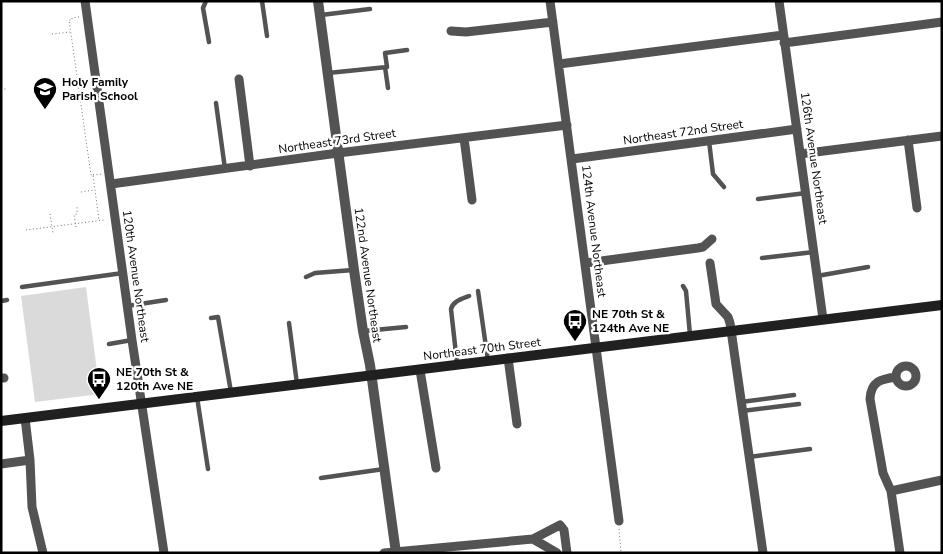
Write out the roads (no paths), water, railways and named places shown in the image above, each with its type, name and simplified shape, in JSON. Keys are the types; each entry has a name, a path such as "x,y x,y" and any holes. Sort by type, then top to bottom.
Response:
{"main road":[{"name":"Northeast 70th Street","path":"1,421 942,305"}],"street":[{"name":"120th Avenue Northeast","path":"85,1 127,306 164,553"},
{"name":"122nd Avenue Northeast","path":"318,1 354,270 396,552"},
{"name":"124th Avenue Northeast","path":"550,1 619,521"},
{"name":"126th Avenue Northeast","path":"779,1 823,319"},
{"path":"451,31 466,32 553,22"},
{"path":"559,64 942,22"},
{"path":"239,79 250,166"},
{"name":"Northeast 73rd Street","path":"110,184 338,153 567,125"},
{"name":"Northeast 72nd Street","path":"572,159 797,129"},
{"path":"800,154 942,136"},
{"path":"464,138 472,200"},
{"path":"908,140 917,208"},
{"path":"586,263 698,248 703,247 712,239"},
{"path":"710,263 716,304 728,317 732,331 763,553"},
{"path":"508,358 518,424"},
{"path":"420,370 436,468"},
{"path":"896,377 882,379 875,383 870,399 883,473 891,491 900,553"},
{"path":"25,418 30,460 32,507 43,553"},
{"path":"1,464 30,460"},
{"path":"891,491 942,480"},
{"path":"384,553 473,548 533,539 560,525 564,530 567,553"},
{"path":"533,539 557,553"}],"lane":[{"path":"206,1 203,8 209,42"},
{"path":"262,1 267,36"},
{"path":"320,15 370,9"},
{"path":"388,88 385,53 407,50"},
{"path":"328,73 385,67"},
{"path":"216,103 225,169"},
{"path":"709,141 714,174 724,187"},
{"path":"758,199 806,192"},
{"path":"762,258 814,252"},
{"path":"817,276 868,267"},
{"path":"306,277 315,273 354,270"},
{"path":"22,287 123,273"},
{"path":"683,286 686,291 690,336"},
{"path":"478,291 488,361"},
{"path":"458,365 452,306 469,296"},
{"path":"127,306 166,300"},
{"path":"211,318 218,317 231,393"},
{"path":"290,323 297,385"},
{"path":"363,331 406,327"},
{"path":"109,344 132,340"},
{"path":"742,407 794,395"},
{"path":"197,398 208,469"},
{"path":"742,407 799,404"},
{"path":"749,457 810,449"},
{"path":"320,478 384,469"}],"place":[{"name":"Holy Family Parish School","path":"45,110"},
{"name":"NE 70th St & 124th Ave NE","path":"575,342"},
{"name":"NE 70th St & 120th Ave NE","path":"99,400"}]}
